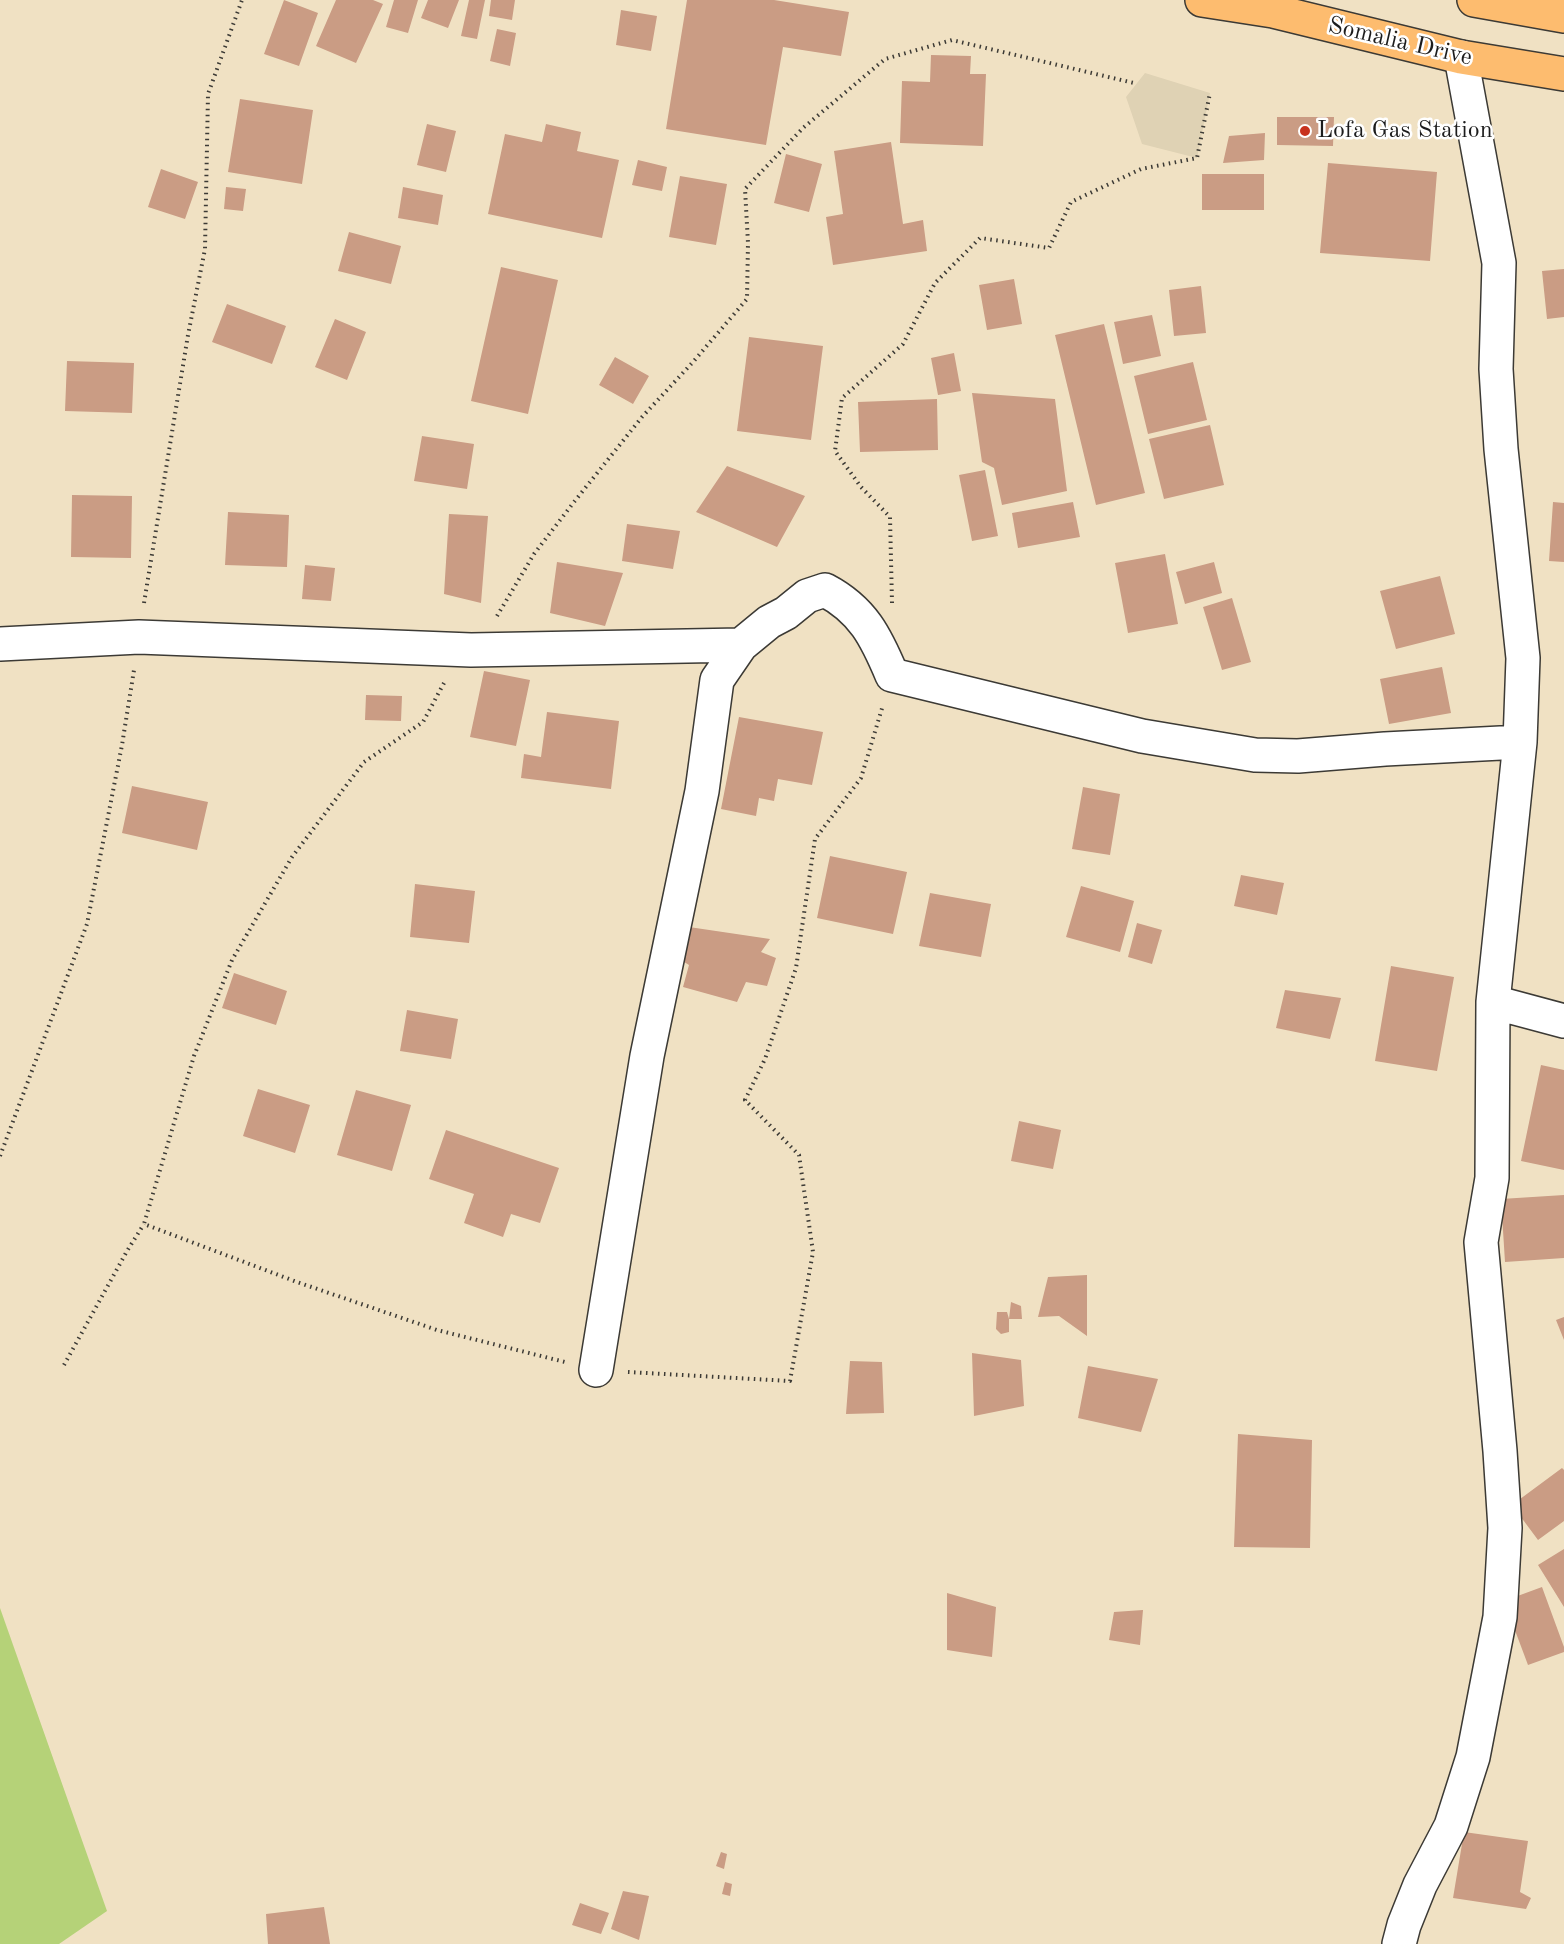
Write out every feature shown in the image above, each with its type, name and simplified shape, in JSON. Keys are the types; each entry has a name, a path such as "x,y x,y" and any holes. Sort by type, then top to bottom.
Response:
{"main road":[{"name":"Somalia Drive","path":"1202,0 1273,11 1461,57 1564,75"},
{"path":"1474,0 1564,16"}],"street":[{"path":"1399,1944 1419,1885 1451,1826 1473,1757 1500,1617 1505,1528 1481,1242 1492,1178 1493,1002 1520,742 1522,657 1502,460 1496,369 1500,263 1461,57"},
{"path":"596,1370 647,1056 702,791 717,680 741,645 769,622 786,613 807,597 825,590 844,600 862,618 880,645 892,675 1142,736 1255,756 1520,742"},
{"path":"0,644 139,637 471,650 741,645"},
{"path":"1493,1002 1564,1022"}],"path":[{"path":"0,1156 87,924 122,745 188,335 205,249 208,94 242,0"},
{"path":"64,1365 144,1224"}],"shaded area":[{"path":"1145,73 1210,93 1197,158 1142,144 1126,97"}],"green space":[{"path":"0,1608 107,1911 59,1944 0,1944"}],"building":[{"path":"284,0 318,13 299,66 264,54"},
{"path":"336,0 373,0 383,4 356,63 316,46"},
{"path":"394,0 418,0 408,33 386,27"},
{"path":"428,0 459,0 448,28 421,18"},
{"path":"469,0 485,0 477,39 461,36"},
{"path":"491,0 515,0 512,20 489,16"},
{"path":"687,0 774,0 849,12 841,56 783,47 766,145 666,129"},
{"path":"621,10 657,16 651,51 616,45"},
{"path":"497,29 516,33 510,66 490,61"},
{"path":"931,55 971,56 970,74 986,74 983,146 900,143 902,81 930,82"},
{"path":"240,99 313,110 302,184 228,172"},
{"name":"Lofa Gas Station","path":"1277,117 1334,117 1333,146 1277,145"},
{"path":"427,124 456,131 446,172 417,165"},
{"path":"546,124 581,132 577,151 619,160 602,238 488,214 505,134 542,142"},
{"path":"1265,133 1264,160 1223,163 1229,136"},
{"path":"891,142 903,224 923,220 927,251 833,265 826,217 843,214 834,151"},
{"path":"786,154 822,164 809,212 774,203"},
{"path":"638,160 667,167 662,191 632,185"},
{"path":"1328,163 1437,172 1430,261 1320,253"},
{"path":"161,169 198,182 185,219 148,207"},
{"path":"1202,174 1264,174 1264,210 1202,210"},
{"path":"680,176 727,184 716,245 669,237"},
{"path":"226,187 246,189 243,211 224,209"},
{"path":"403,187 443,195 438,225 398,218"},
{"path":"349,232 401,246 391,284 338,271"},
{"path":"501,267 558,280 528,414 471,401"},
{"path":"1564,269 1564,317 1547,319 1542,271"},
{"path":"1014,279 1022,324 987,330 979,285"},
{"path":"1201,286 1206,333 1174,336 1169,290"},
{"path":"227,304 286,326 272,364 212,342"},
{"path":"1152,315 1161,356 1123,364 1114,322"},
{"path":"335,319 366,332 347,380 315,367"},
{"path":"1104,324 1145,493 1096,505 1055,335"},
{"path":"749,337 823,346 811,440 737,431"},
{"path":"954,353 961,391 938,395 931,358"},
{"path":"615,357 649,376 633,404 599,385"},
{"path":"67,361 134,363 132,413 65,411"},
{"path":"1193,362 1207,420 1148,434 1134,376"},
{"path":"972,393 1055,399 1067,491 1002,505 994,468 982,462"},
{"path":"937,399 938,450 860,452 858,402"},
{"path":"1210,425 1224,485 1164,499 1149,439"},
{"path":"422,436 474,444 467,489 414,481"},
{"path":"727,466 805,496 777,547 696,512"},
{"path":"985,470 998,536 972,541 959,475"},
{"path":"72,495 132,496 131,558 71,557"},
{"path":"1073,502 1080,537 1018,548 1012,513"},
{"path":"1553,502 1564,503 1564,562 1549,561"},
{"path":"228,512 289,515 287,567 225,565"},
{"path":"449,514 488,516 481,603 444,594"},
{"path":"627,524 680,531 673,569 622,561"},
{"path":"1165,554 1178,624 1128,633 1115,563"},
{"path":"557,562 623,573 605,626 550,613"},
{"path":"1214,562 1222,593 1185,604 1176,572"},
{"path":"305,565 335,568 331,601 302,599"},
{"path":"1440,576 1455,634 1396,649 1380,591"},
{"path":"1232,598 1251,662 1222,670 1203,607"},
{"path":"1442,667 1451,713 1389,724 1380,679"},
{"path":"484,671 530,680 516,746 470,737"},
{"path":"366,695 402,696 401,721 365,720"},
{"path":"547,712 619,721 611,789 521,778 524,754 541,757"},
{"path":"739,717 823,732 812,785 778,779 774,801 759,798 756,816 721,809"},
{"path":"132,786 208,802 197,850 122,833"},
{"path":"1083,787 1120,794 1110,855 1072,849"},
{"path":"830,856 907,872 893,934 817,918"},
{"path":"1241,875 1284,883 1277,915 1234,906"},
{"path":"415,884 475,891 469,943 410,937"},
{"path":"1081,886 1134,901 1120,952 1066,937"},
{"path":"930,893 991,904 981,957 919,946"},
{"path":"1137,923 1162,930 1152,964 1128,957"},
{"path":"689,927 770,939 761,952 776,958 767,986 746,982 737,1002 683,987 689,965 681,960"},
{"path":"1391,966 1454,977 1437,1071 1375,1061"},
{"path":"234,973 287,991 276,1025 222,1008"},
{"path":"1285,990 1341,998 1330,1039 1276,1028"},
{"path":"407,1010 458,1019 451,1059 400,1051"},
{"path":"1541,1065 1564,1070 1564,1170 1521,1161"},
{"path":"258,1089 310,1105 295,1153 243,1136"},
{"path":"356,1090 411,1105 392,1171 337,1155"},
{"path":"1019,1121 1061,1130 1053,1169 1011,1161"},
{"path":"446,1130 559,1168 540,1223 511,1214 503,1237 464,1223 474,1194 429,1179"},
{"path":"1564,1195 1564,1258 1505,1262 1501,1199"},
{"path":"1087,1275 1087,1336 1059,1316 1038,1317 1048,1277"},
{"path":"1011,1302 1021,1306 1022,1319 1009,1319"},
{"path":"997,1312 1007,1312 1009,1332 1001,1334 996,1329"},
{"path":"1564,1317 1564,1340 1556,1320"},
{"path":"972,1353 1021,1360 1024,1406 974,1416"},
{"path":"850,1361 882,1362 884,1413 846,1414"},
{"path":"1088,1366 1158,1379 1141,1432 1078,1418"},
{"path":"1238,1434 1312,1440 1310,1548 1234,1547"},
{"path":"1562,1468 1564,1470 1564,1521 1538,1540 1512,1505"},
{"path":"1564,1549 1564,1607 1538,1565"},
{"path":"1542,1587 1564,1652 1528,1665 1504,1601"},
{"path":"947,1593 996,1607 992,1657 947,1650"},
{"path":"1143,1610 1140,1645 1109,1640 1114,1612"},
{"path":"1464,1832 1528,1841 1520,1892 1531,1898 1526,1909 1453,1898"},
{"path":"721,1852 727,1854 724,1869 716,1866"},
{"path":"725,1882 732,1884 730,1896 722,1894"},
{"path":"623,1891 649,1896 639,1940 611,1929"},
{"path":"580,1903 609,1913 601,1934 572,1925"},
{"path":"324,1907 330,1944 268,1944 266,1914"}],"place":[{"name":"Lofa Gas Station","path":"1305,131"}]}
